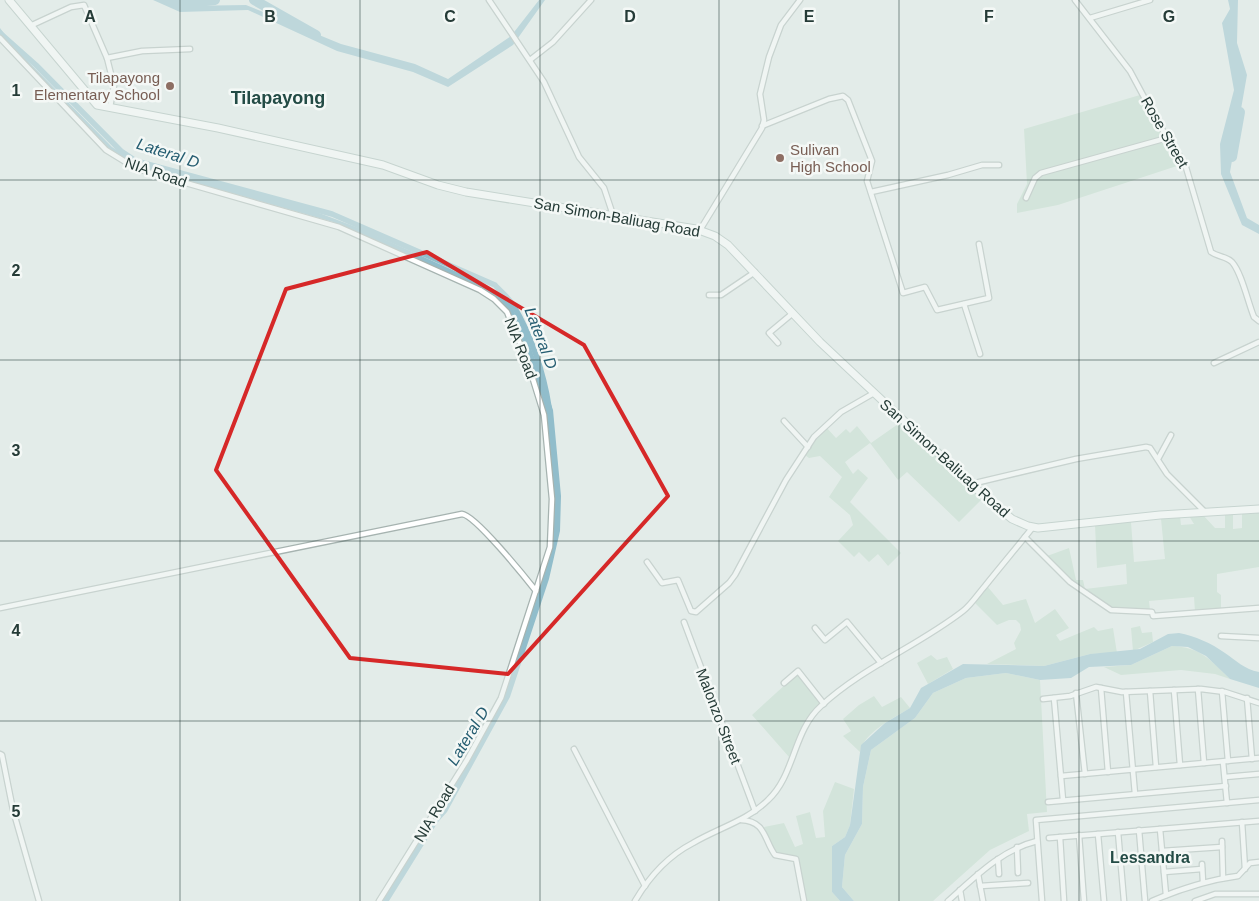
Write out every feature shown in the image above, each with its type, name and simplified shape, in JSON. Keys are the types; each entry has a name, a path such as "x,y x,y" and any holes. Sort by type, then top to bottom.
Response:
{"main road":[{"name":"San Simon-Baliuag Road","path":"9,0 97,105 218,128 383,165 438,185 466,192 700,230 714,236 728,245 820,342 1012,520 1033,527 1204,511 1259,508"}],"street":[{"path":"489,0 530,60 549,92 579,157 604,188 613,215"},
{"path":"530,60 553,42 591,0"},
{"path":"700,230 762,126 764,120 760,94 769,57 781,25 800,0"},
{"name":"Rose Street","path":"1075,0 1130,71 1167,138 1185,164 1211,252 1232,263 1254,318 1259,322"},
{"path":"1090,18 1150,0"},
{"path":"30,26 71,7 84,5 107,58 114,86 110,107"},
{"name":"NIA Road","path":"0,38 106,150 133,167 339,227 480,290 502,306 519,337 544,415 552,499 550,548 502,698 379,901"},
{"path":"107,58 142,51 190,49"},
{"path":"762,126 829,99 846,98 872,160 867,181 903,293 924,287 937,310 989,298 979,244"},
{"path":"1026,198 1041,173 1167,138"},
{"path":"871,192 948,175 982,165 999,165"},
{"path":"709,296 721,295 755,272"},
{"path":"964,304 980,354"},
{"path":"778,343 769,333 793,313"},
{"path":"1214,362 1259,342"},
{"path":"647,562 662,583 678,580 691,611 696,612 729,583 735,575 786,480 814,437 838,416 874,393"},
{"path":"784,421 808,446"},
{"path":"1158,459 1171,435"},
{"path":"972,484 1076,459 1141,446 1150,448 1167,474 1204,511"},
{"path":"0,608 462,514 468,515 479,526 536,591"},
{"path":"635,901 645,886 674,854 755,811 780,788 806,723 824,704 880,663 944,625 965,610 1033,527"},
{"path":"1026,537 1070,582 1110,610 1152,612 1153,616 1259,608"},
{"name":"Malonzo Street","path":"684,622 755,811"},
{"path":"816,628 825,640 848,622 880,663"},
{"path":"1221,636 1259,638"},
{"path":"784,683 798,671 824,704"},
{"path":"1101,688 1108,772"},
{"path":"1043,699 1101,688 1126,692 1198,689 1222,691 1259,703"},
{"path":"1198,689 1204,763"},
{"path":"1174,690 1180,765"},
{"path":"1150,691 1156,768"},
{"path":"1222,691 1227,804"},
{"path":"1126,692 1134,794"},
{"path":"1076,693 1085,774"},
{"path":"1054,698 1063,800"},
{"path":"1247,698 1252,759"},
{"path":"574,749 645,886"},
{"path":"0,754 2,755 13,810 39,901"},
{"path":"1061,776 1259,758"},
{"path":"1225,777 1259,774"},
{"path":"1048,802 1226,786"},
{"path":"1042,901 1035,822 1038,819 1259,800"},
{"path":"740,820 746,820 763,829 775,855 796,860 804,901"},
{"path":"1048,838 1259,820"},
{"path":"1242,822 1245,869"},
{"path":"1160,829 1166,895"},
{"path":"1139,830 1145,901"},
{"path":"1118,832 1124,901"},
{"path":"1098,834 1104,901"},
{"path":"1079,835 1084,901"},
{"path":"1060,837 1064,901"},
{"path":"948,901 998,858 1017,848 1037,841"},
{"path":"1162,851 1222,844 1223,878"},
{"path":"1017,848 1018,872"},
{"path":"998,858 999,874"},
{"path":"1152,901 1203,882 1238,876 1250,863 1259,862"},
{"path":"1164,872 1202,867 1203,882"},
{"path":"978,874 984,901"},
{"path":"980,886 1028,883"},
{"path":"960,890 962,901"},
{"path":"1195,901 1215,894 1259,894"}],"highlighted area":[{"path":"427,252 584,345 668,496 508,674 350,658 216,470 286,289"}],"green space":[{"path":"1140,95 1164,136 1041,171 1034,177 1024,198 1028,199 1037,180 1042,175 1167,141 1183,164 1058,205 1017,213 1017,204 1027,184 1024,129"},
{"path":"901,422 981,500 959,522 907,472 898,480 870,443 845,462 853,474 858,469 868,478 850,502 901,553 888,566 878,554 869,562 859,552 854,557 838,541 853,525 850,515 829,497 842,477 820,456 809,458 805,455 816,437 826,427 836,438 846,429 850,433 857,426 871,443"},
{"path":"1233,513 1233,529 1242,528 1242,513 1259,513 1259,567 1217,574 1217,592 1221,595 1221,610 1195,612 1194,597 1149,601 1150,610 1112,609 1078,587 1047,556 1069,548 1076,580 1083,580 1085,589 1127,584 1126,564 1097,568 1095,525 1131,522 1134,562 1165,559 1161,519 1180,516 1181,525 1194,524 1189,516 1203,515 1215,528 1225,528 1225,514"},
{"path":"987,586 1003,605 1026,599 1035,623 1055,609 1069,628 1056,635 1060,641 1094,627 1098,631 1113,628 1117,653 1090,654 1044,666 987,664 1016,649 1014,643 1021,630 1020,624 1016,620 1009,620 997,625 974,602"},
{"path":"1140,626 1142,633 1152,632 1153,642 1133,651 1131,628"},
{"path":"1172,646 1198,652 1211,660 1230,679 1215,674 1181,670 1121,675 1104,667 1131,665"},
{"path":"931,655 937,660 947,657 953,669 928,684 917,663"},
{"path":"798,673 820,703 805,720 789,757 752,715"},
{"path":"1006,673 1040,680 1047,812 1027,814 1029,831 990,850 933,901 854,901 842,887 845,855 862,824 863,787 871,750 915,718 933,693 966,678"},
{"path":"874,696 882,707 901,697 910,708 873,732 867,738 860,752 843,736 851,731 843,719 859,705"},
{"path":"835,782 854,789 850,825 845,837 832,846 832,892 840,901 807,901 798,858 776,853 764,827 784,823 795,847 803,844 796,816 810,812 816,838 825,837 823,811"}],"water":[{"path":"153,0 167,0 180,6 246,5 341,44 415,64 448,79 511,36 539,0 545,0 513,45 448,87 413,72 337,51 248,10 180,12"},
{"path":"1228,0 1238,0 1237,43 1247,75 1230,172 1247,218 1259,225 1259,234 1242,225 1221,174 1220,144 1234,90 1222,23 1230,9"},
{"name":"Lateral D","path":"0,28 16,49 112,147 141,165 306,208 364,230 488,286 510,304 526,334 553,410 561,496 560,531 549,579 510,697 447,812 438,822 389,901 381,901 478,744 503,698 551,547 553,499 545,415 521,337 509,311 496,297 476,286 333,222 133,165 100,142 12,49 0,35"},
{"path":"1179,633 1209,643 1245,667 1259,672 1259,688 1230,679 1206,656 1188,647 1172,646 1131,665 1089,667 1071,678 1040,680 1006,673 966,678 933,693 915,718 871,750 863,787 862,824 845,855 842,887 854,901 840,901 832,892 832,846 845,837 850,825 861,745 885,723 910,708 921,688 963,664 1044,666 1090,654 1140,649 1168,634"}],"waterway":[{"path":"171,0 180,4 215,0"},
{"path":"254,0 316,35"},
{"name":"Lateral D","path":"0,33 36,65 121,151 136,161 332,214 495,285 511,302 526,329 544,381 549,407"},
{"path":"1232,157 1240,112"}],"place":[{"name":"Tilapayong Elementary School","path":"170,86"},
{"name":"Sulivan High School","path":"780,158"}],"district":[{"name":"Tilapayong","path":"278,98"},
{"name":"Lessandra","path":"1150,857"}]}
